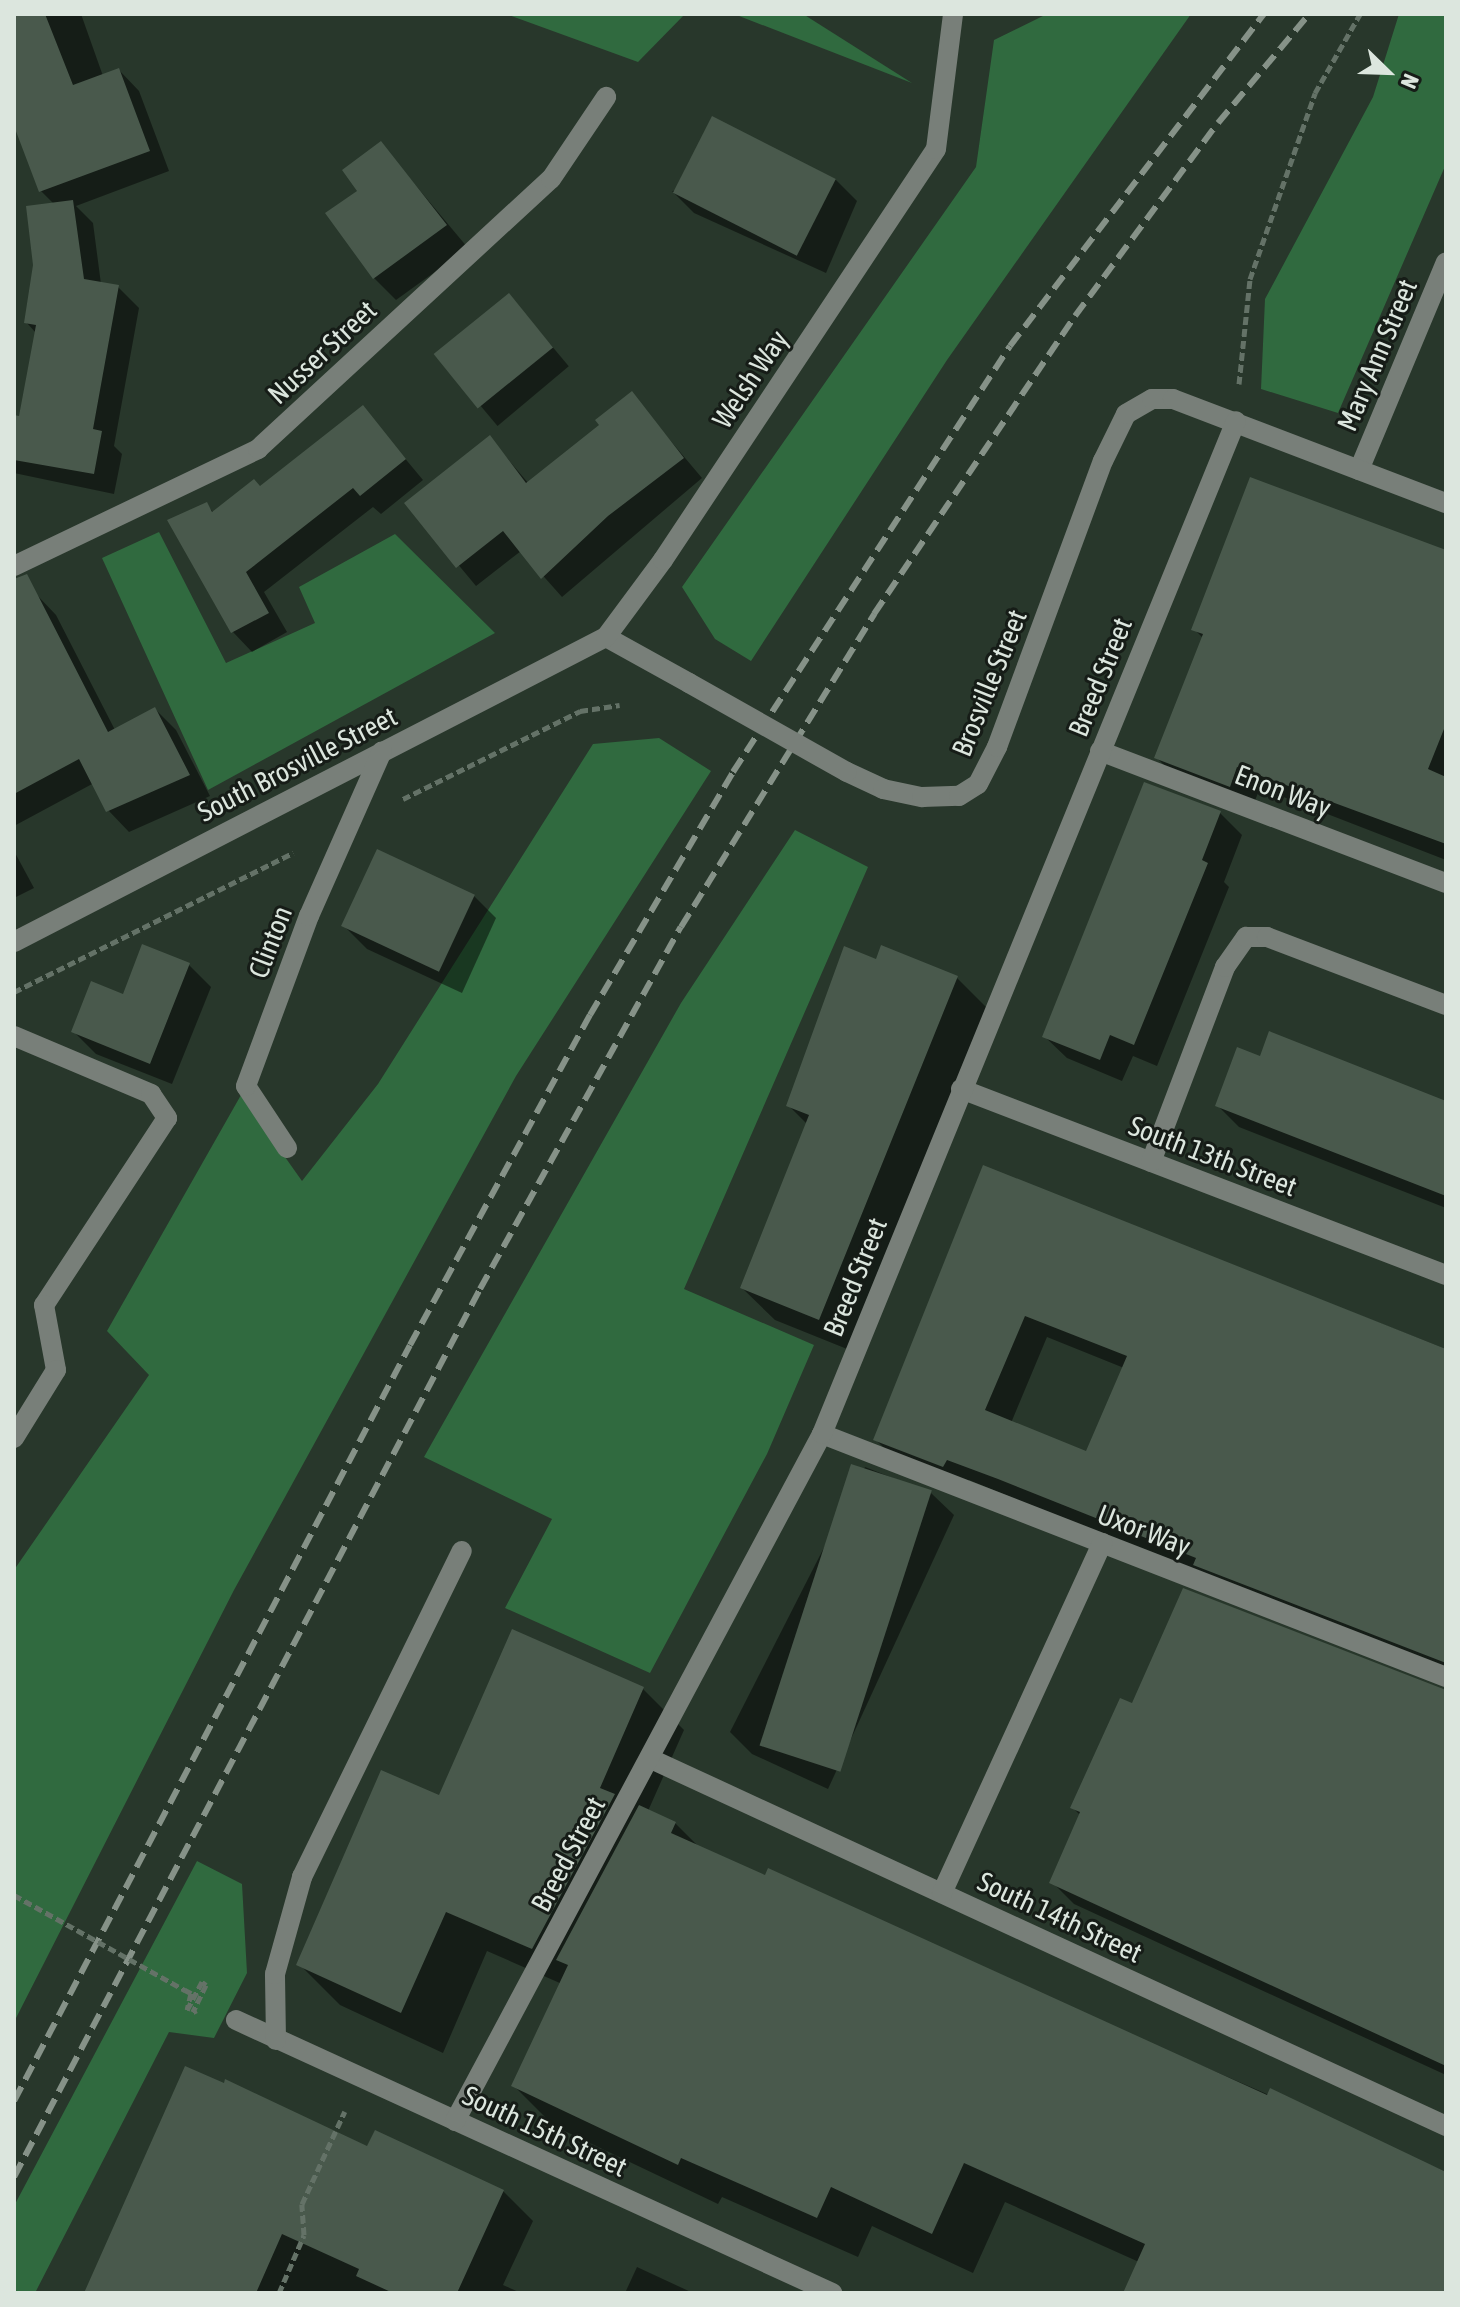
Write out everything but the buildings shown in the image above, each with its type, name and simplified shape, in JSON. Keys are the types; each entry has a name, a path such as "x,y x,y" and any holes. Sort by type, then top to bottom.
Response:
{"street":[{"name":"Welsh Way","path":"606,637 663,560 936,149 953,14"},
{"name":"Nusser Street","path":"14,566 258,449 551,179 606,97"},
{"name":"Mary Ann Street","path":"1359,470 1446,262"},
{"name":"Brosville Street","path":"606,637 847,772 883,789 922,797 959,796 978,784 997,747 1103,461 1126,414 1152,399 1173,399 1446,503"},
{"name":"Breed Street","path":"455,2121 822,1434 1236,421"},
{"name":"South Brosville Street","path":"14,942 606,637"},
{"name":"Clinton","path":"287,1148 246,1086 309,916 382,751"},
{"name":"Enon Way","path":"1100,751 1446,883"},
{"path":"1151,1162 1232,951 1246,937 1267,937 1446,1005"},
{"path":"14,1036 151,1094 167,1118 44,1305 56,1370 14,1438"},
{"name":"South 13th Street","path":"961,1089 1446,1275"},
{"name":"Uxor Way","path":"822,1434 1446,1677"},
{"path":"942,1893 1102,1543"},
{"path":"276,2040 275,1974 302,1877 462,1551"},
{"name":"South 14th Street","path":"651,1759 1446,2126"},
{"name":"South 15th Street","path":"236,2020 832,2293"}],"path":[{"path":"1236,421 1250,279 1315,93 1360,14"},
{"path":"14,1895 191,1993 187,2010 202,1982 206,1985 195,2013 213,1988 194,2023"},
{"path":"279,2293 304,2235 302,2204 345,2110"}],"green space":[{"path":"506,14 685,14 638,62"},
{"path":"734,14 803,14 912,83"},
{"path":"1047,14 1191,14 947,360 751,661 715,639 682,587 976,167 994,40"},
{"path":"1399,14 1446,14 1446,164 1338,413 1261,389 1265,299 1373,97"},
{"path":"159,532 226,663 315,623 299,587 395,534 495,633 208,790 102,558"},
{"path":"659,738 711,771 516,1076 234,1590 14,2022 14,1570 149,1375 107,1331 241,1095 302,1181 378,1084 593,744"},
{"path":"795,830 868,867 684,1289 814,1345 767,1454 650,1673 505,1608 552,1519 424,1457 681,1003"},
{"path":"197,1861 242,1884 247,1973 214,2038 169,2032 35,2293 14,2293 14,2206"}],"railway":[{"path":"14,2101 410,1345 590,1015 733,772 1010,346 1264,14"},
{"path":"14,2177 480,1289 681,927 874,614 1075,316 1218,123 1309,14"}]}
